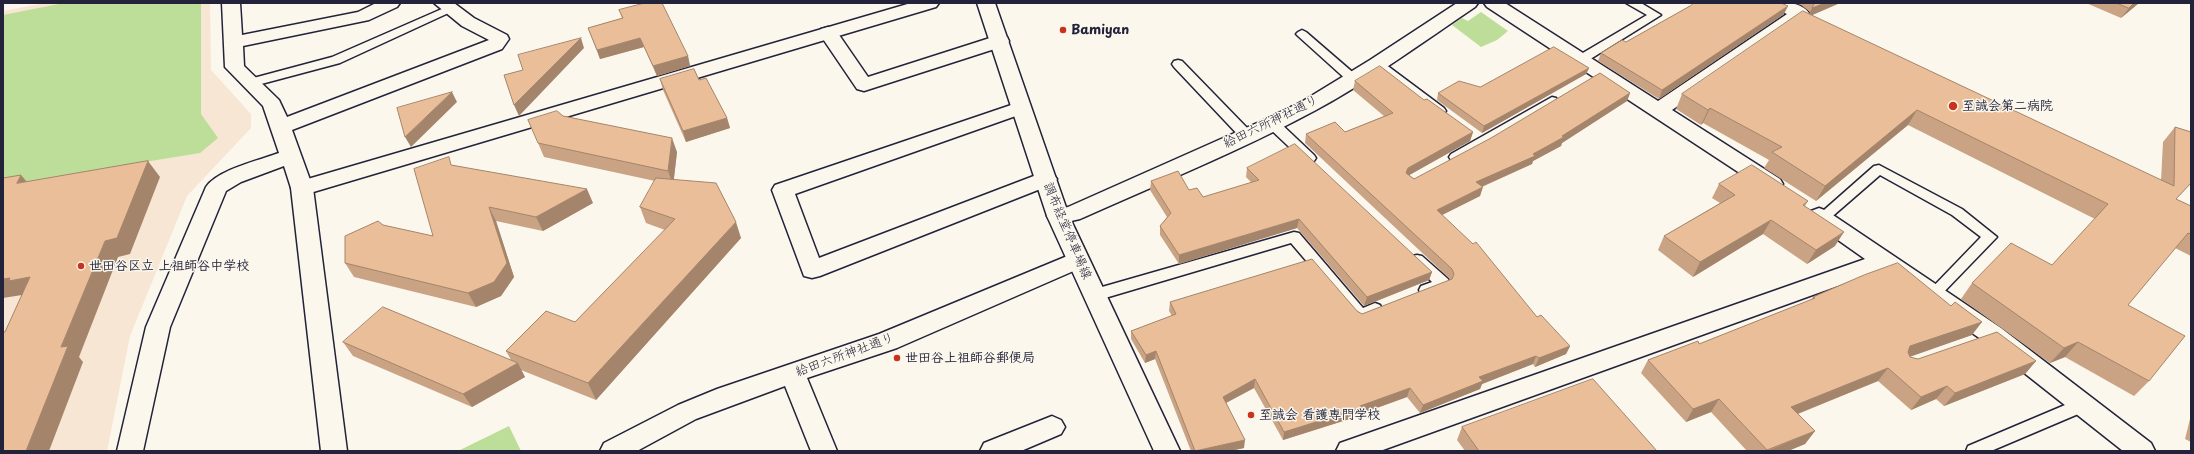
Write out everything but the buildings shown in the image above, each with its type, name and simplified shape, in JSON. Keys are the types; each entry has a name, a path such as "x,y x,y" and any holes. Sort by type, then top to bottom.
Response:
{"street":[{"path":"230,3 235,67 272,104 302,188 334,451"},
{"path":"233,43 355,11 363,16 391,3"},
{"path":"302,188 930,3"},
{"name":"調布経堂停車場線","path":"986,3 1000,41 1020,108 1058,216 1077,260 1095,295 1167,451"},
{"name":"給田六所神社通り","path":"1058,216 1072,214 1273,124 1310,105 1377,64 1469,3"},
{"path":"1493,3 1580,60 1594,77 1658,110 1884,259 1934,294 1986,337 2084,404 2142,451"},
{"path":"1658,110 1800,13 1777,3"},
{"path":"280,128 495,45 500,39 468,22 447,5"},
{"path":"828,33 864,85 1000,41"},
{"path":"1020,108 783,190 812,270 1046,179"},
{"path":"130,451 158,327 217,187 234,177 291,156"},
{"path":"1349,451 1858,270 1884,259"},
{"name":"給田六所神社通り","path":"613,451 687,412 726,396 888,341 1077,260"},
{"path":"793,374 824,451"},
{"path":"993,451 1052,426"}],"lane":[{"path":"1580,60 1655,15 1632,3"},
{"path":"250,83 336,60 447,5"},
{"path":"1302,34 1353,79"},
{"path":"1178,64 1246,135"},
{"path":"1377,64 1452,119"},
{"path":"1444,164 1561,96"},
{"path":"1273,124 1319,168"},
{"path":"1470,133 1483,142"},
{"path":"1822,218 1879,169 1957,212 1990,237 1934,294"},
{"path":"1095,295 1294,237 1361,315 1388,304"},
{"path":"1406,250 1443,283 1416,294"},
{"path":"1974,451 2084,404"}],"shaded area":[{"name":"世田谷区立 上祖師谷中学校","path":"45,3 210,3 211,70 251,114 251,128 187,196 130,336 107,451 3,451 3,11"}],"green space":[{"path":"64,3 201,3 201,114 218,138 200,153 3,185 3,15"},
{"path":"1481,12 1508,31 1497,40 1481,47 1452,25 1462,18 1468,21"},
{"path":"509,426 521,451 458,451"}],"place":[{"name":"Bamiyan","path":"1063,30"},
{"name":"至誠会第二病院","path":"1953,106"},
{"name":"世田谷区立 上祖師谷中学校","path":"81,266"},
{"name":"世田谷上祖師谷郵便局","path":"897,358"},
{"name":"至誠会 看護専門学校","path":"1251,415"}]}
